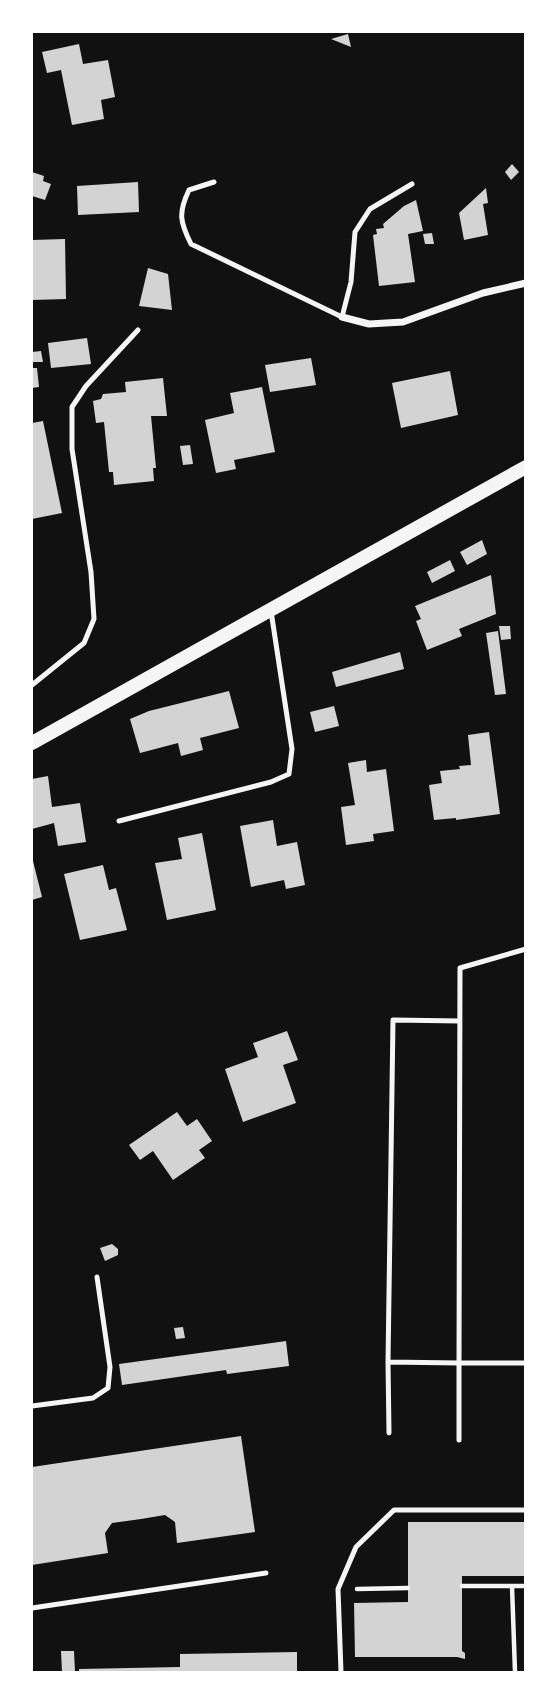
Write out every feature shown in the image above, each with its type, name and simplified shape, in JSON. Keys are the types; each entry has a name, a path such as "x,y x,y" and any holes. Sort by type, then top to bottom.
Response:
{"main road":[{"path":"32,743 526,467"}],"street":[{"path":"342,317 369,324 404,322 482,293 526,283"}],"lane":[{"path":"214,182 189,190 181,208 182,228 191,244 342,317 351,282 355,232 370,209 412,184"},
{"path":"32,685 84,643 94,619 91,572 72,449 72,407 86,386 138,330"},
{"path":"119,821 271,782 289,774 292,749 270,608"},
{"path":"459,1440 460,968 526,949"},
{"path":"389,1433 393,1020 460,1021"},
{"path":"32,1406 93,1398 108,1388 110,1367 97,1277"},
{"path":"388,1362 526,1363"},
{"path":"341,1672 338,1589 356,1547 394,1510 526,1510"},
{"path":"32,1608 266,1573"}],"path":[{"path":"462,1586 526,1586"},
{"path":"512,1586 515,1672"},
{"path":"338,1589 408,1588"}],"building":[{"path":"348,34 351,47 331,39"},
{"path":"79,44 83,64 108,60 115,97 101,100 104,119 72,125 61,70 47,73 42,52"},
{"path":"512,164 519,172 511,180 505,172"},
{"path":"32,172 44,176 43,181 51,184 45,200 32,196"},
{"path":"138,182 139,212 78,215 77,186"},
{"path":"486,188 488,203 483,204 488,235 464,240 459,213"},
{"path":"416,200 423,231 408,234 415,282 379,286 373,235 377,234 376,229 384,228 383,224 404,206"},
{"path":"432,233 434,244 425,244 423,234"},
{"path":"65,239 66,299 32,300 32,240"},
{"path":"148,268 168,274 172,310 139,306"},
{"path":"87,338 91,364 51,368 48,343"},
{"path":"41,351 43,362 32,362 32,352"},
{"path":"311,358 316,385 270,392 265,365"},
{"path":"32,368 37,368 39,387 32,388"},
{"path":"450,371 458,415 401,428 392,383"},
{"path":"163,378 167,416 151,416 156,468 153,468 154,481 114,485 113,472 109,472 104,422 96,423 93,401 101,399 103,394 126,392 125,382"},
{"path":"262,387 275,452 234,460 236,469 216,473 205,420 234,413 230,393"},
{"path":"43,421 62,513 32,519 32,423"},
{"path":"190,445 193,464 183,465 180,446"},
{"path":"482,540 487,554 467,565 460,552"},
{"path":"450,560 455,571 432,583 427,572"},
{"path":"491,575 496,614 459,629 462,636 427,650 416,621 421,619 415,606"},
{"path":"499,626 510,626 511,639 501,640"},
{"path":"498,631 506,694 495,695 486,633"},
{"path":"400,652 404,669 336,687 332,672"},
{"path":"229,691 239,728 200,738 203,750 181,756 178,743 140,753 130,719 149,711"},
{"path":"334,706 339,726 315,732 310,712"},
{"path":"489,732 500,814 434,820 429,785 442,783 440,771 471,765 468,735"},
{"path":"366,760 367,772 386,769 394,831 373,834 374,841 346,845 341,807 355,805 348,763"},
{"path":"48,776 52,807 80,803 86,842 58,846 54,823 32,829 32,779"},
{"path":"273,820 277,846 297,842 305,885 286,889 284,880 251,887 240,826"},
{"path":"202,833 216,910 167,920 155,863 182,859 178,838"},
{"path":"32,857 42,897 32,900"},
{"path":"103,865 109,890 116,888 127,930 80,940 64,874"},
{"path":"287,1031 298,1060 283,1065 296,1103 243,1122 225,1069 258,1057 253,1043"},
{"path":"177,1112 187,1126 197,1119 212,1141 199,1150 205,1158 173,1180 153,1151 140,1160 129,1145"},
{"path":"112,1244 118,1249 118,1255 105,1261 100,1248"},
{"path":"183,1327 185,1338 176,1339 174,1328"},
{"path":"286,1341 289,1366 227,1374 226,1370 122,1385 119,1364"},
{"path":"241,1436 255,1532 177,1543 175,1522 165,1515 112,1523 105,1533 108,1553 32,1565 32,1467"},
{"path":"408,1522 526,1522 526,1576 462,1576 462,1651 465,1653 465,1659 355,1657 354,1603 408,1602"},
{"path":"61,1651 74,1651 75,1672 62,1672"},
{"path":"297,1652 297,1672 79,1672 79,1669 180,1667 180,1654"}]}
